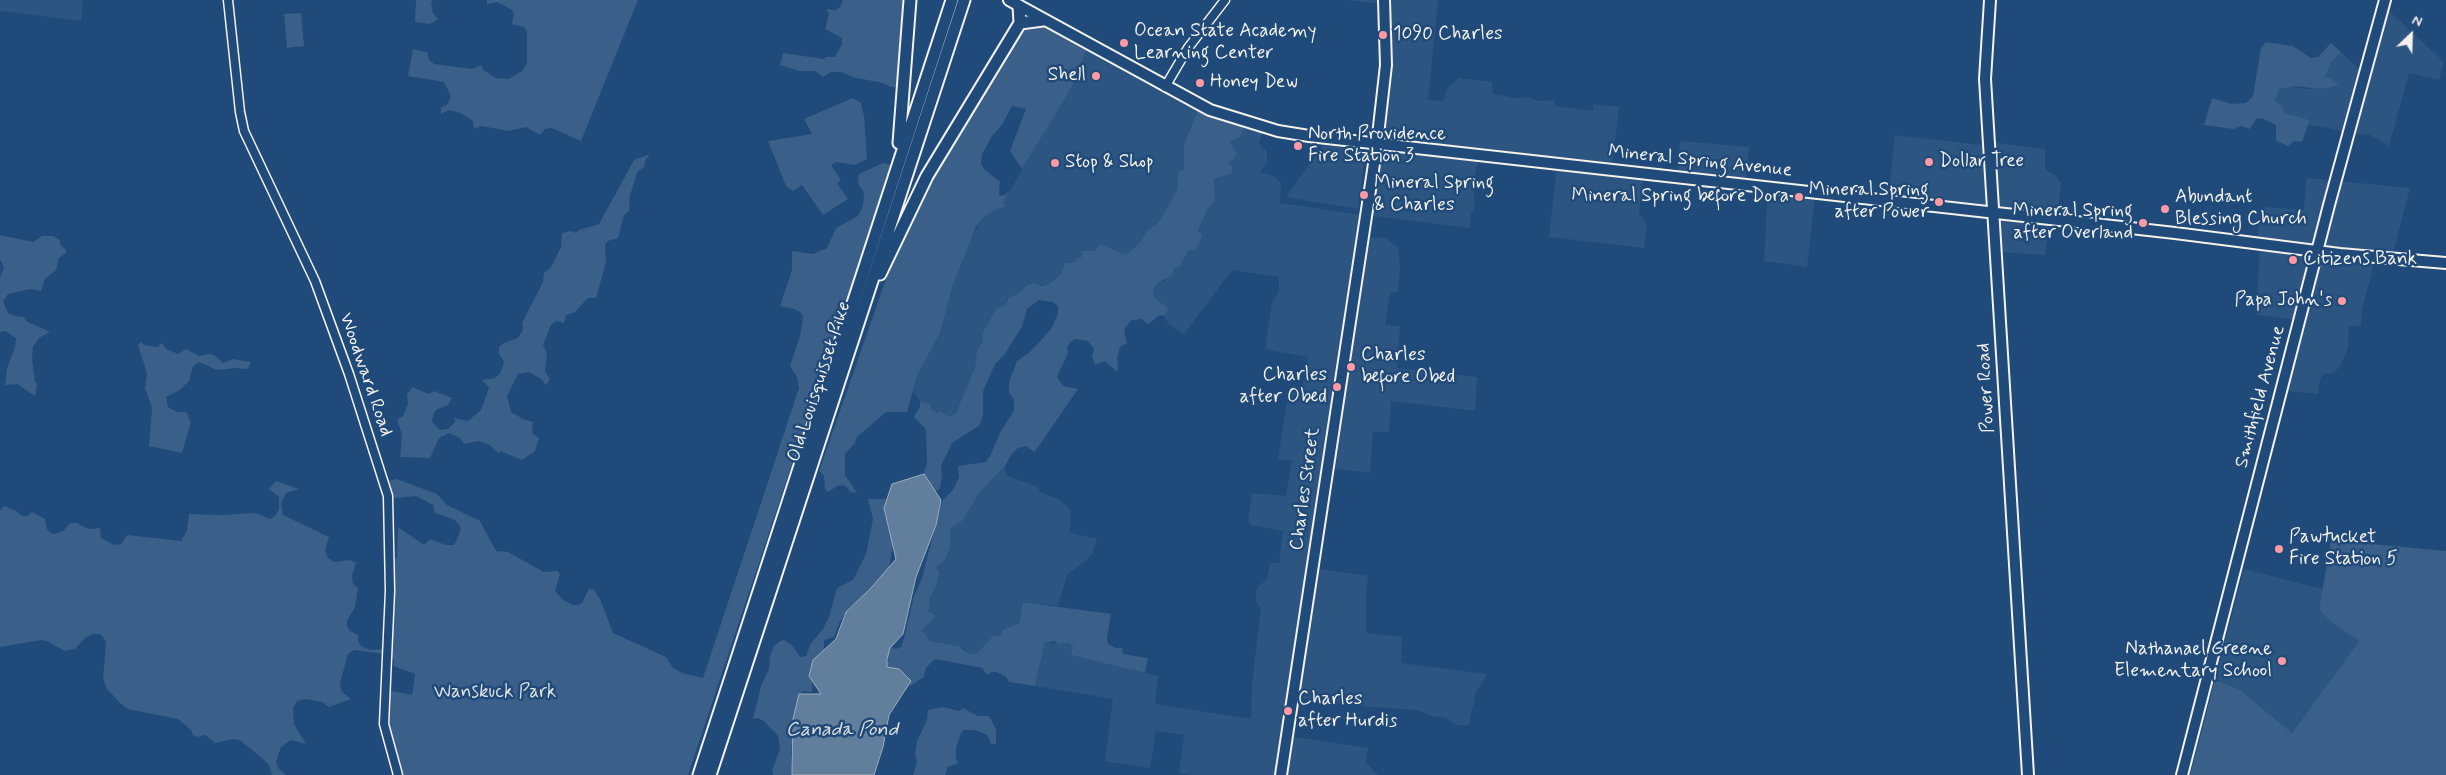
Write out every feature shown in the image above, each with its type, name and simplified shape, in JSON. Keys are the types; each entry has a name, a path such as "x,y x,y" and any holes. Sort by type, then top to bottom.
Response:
{"highway":[{"path":"891,187 903,110 910,0"},
{"name":"Old Louisquisset Pike","path":"699,775 891,187 960,2"},
{"name":"Old Louisquisset Pike","path":"710,775 960,2"},
{"path":"847,354 882,270 918,192 966,108 1020,23 1014,3"},
{"path":"1020,23 1044,20"}],"main road":[{"name":"Charles Street","path":"1281,775 1377,144 1386,66 1384,0"},
{"name":"Power Road","path":"1990,0 1986,79 2028,775"},
{"name":"Smithfield Avenue","path":"2182,775 2317,251 2385,0"},
{"name":"Mineral Spring Avenue","path":"1014,3 1210,110 1259,127 1309,136 1377,144 2174,232 2317,251 2446,263"}],"street":[{"name":"Woodward Road","path":"228,0 240,112 244,131 315,281 350,374 388,496 391,572 384,724 398,775"},
{"path":"1165,87 1188,48 1225,0"}],"shaded area":[{"path":"0,0 83,0 81,21 0,11"},
{"path":"1345,0 1438,0 1428,100 1443,101 1448,88 1459,78 1492,82 1493,94 1516,98 1528,97 1539,101 1554,100 1555,106 1593,111 1593,104 1619,107 1612,168 1643,176 1639,213 1647,225 1644,248 1549,237 1557,167 1479,157 1473,183 1475,206 1471,214 1470,228 1366,215 1363,237 1385,238 1398,248 1400,267 1398,292 1390,293 1385,325 1400,326 1397,368 1477,377 1475,411 1391,401 1389,432 1373,432 1370,473 1327,468 1313,568 1368,576 1366,633 1402,637 1401,663 1487,674 1476,692 1469,725 1457,725 1446,718 1432,716 1417,710 1356,706 1294,697 1288,736 1368,748 1366,763 1378,775 1192,775 1179,773 1184,735 1156,731 1150,768 1105,761 1113,699 1035,686 1045,643 1068,643 1073,646 1072,655 1158,676 1155,704 1251,719 1252,685 1261,608 1256,601 1256,593 1258,587 1267,579 1270,563 1279,563 1283,531 1251,525 1248,520 1252,493 1286,496 1292,460 1278,460 1289,388 1302,389 1308,357 1265,349 1272,302 1279,291 1279,277 1232,270 1184,334 1169,325 1164,316 1169,309 1155,298 1153,289 1158,283 1165,281 1174,268 1180,266 1202,234 1198,231 1208,208 1215,201 1214,179 1230,174 1232,169 1228,163 1229,142 1246,124 1264,130 1259,143 1267,152 1267,162 1261,172 1275,177 1281,183 1280,203 1363,215 1386,76 1383,4"},
{"path":"2385,7 2444,62 2439,80 2409,73 2389,146 2370,135 2348,134 2334,129 2308,125 2310,120 2285,113 2275,101 2279,89 2289,86 2306,89 2339,85 2326,76 2331,63 2341,52 2364,73"},
{"path":"1087,48 1199,107 1184,144 1184,170 1178,173 1178,188 1159,222 1146,232 1141,241 1126,255 1100,244 1095,251 1081,258 1049,284 1023,288 1007,300 1005,305 996,309 983,332 984,342 977,349 975,367 956,413 949,417 941,411 938,413 921,402 913,390 917,376 940,333 953,285 969,243 982,219 1003,203 1065,95 1076,80 1075,67 1081,64"},
{"path":"1895,135 1990,146 1990,142 2045,149 2045,170 2054,174 2061,183 2057,220 2049,222 2045,255 1997,252 1994,215 1888,199"},
{"path":"1680,142 1749,147 1745,185 1676,177"},
{"path":"1323,145 1362,150 1365,157 1358,209 1286,197"},
{"path":"2307,178 2410,188 2392,256 2373,257 2372,272 2362,310 2361,326 2349,326 2348,348 2340,366 2334,373 2324,374 2320,379 2318,394 2286,391 2298,320 2256,315 2260,245 2257,243 2258,228 2264,207 2304,210"},
{"path":"1768,189 1815,196 1807,267 1764,261"},
{"path":"1005,466 1006,473 1010,477 1036,486 1042,493 1060,500 1069,508 1071,513 1070,533 1097,539 1092,555 1067,575 1058,606 1024,602 1019,623 1002,630 1001,636 994,635 977,653 971,654 959,646 930,641 922,630 934,619 928,610 929,600 936,586 936,568 945,560 950,548 950,529 962,521 981,491"},
{"name":"Nathanael Greene Elementary School","path":"2244,569 2323,589 2319,610 2332,623 2359,641 2292,733 2239,689 2215,680"}],"green space":[{"path":"416,0 433,0 431,2 433,13 438,19 430,24 415,22"},
{"path":"487,0 638,0 581,141 552,128 545,129 540,135 526,127 509,131 481,126 474,129 473,121 461,113 449,110 441,114 441,108 448,104 451,96 444,82 408,76 413,49 427,52 429,60 434,64 472,69 481,65 483,70 496,78 509,79 522,71 527,63 527,32 524,27 512,24 514,14 512,10 497,2 487,4"},
{"path":"843,0 910,0 906,88 890,87 883,83 852,77 842,72 831,72 823,77 815,71 799,71 780,65 783,53 824,59 826,57 835,57 842,44 842,38 825,29 829,14 826,9 835,10 840,7"},
{"path":"301,13 304,46 287,48 284,14"},
{"path":"1027,21 1046,26 1087,48 1081,64 1075,67 1078,73 1076,80 1022,169 1010,151 1026,109 1012,106 1002,125 992,136 982,155 981,163 984,169 1000,182 999,196 1005,195 1010,190 1003,203 1006,207 996,209 982,219 976,227 953,285 940,333 917,376 907,412 886,412 857,437 855,443 845,454 845,475 857,493 850,492 846,486 839,485 828,492 825,490 824,475 819,471 891,265 918,203"},
{"path":"2266,42 2293,46 2311,58 2318,57 2331,43 2341,52 2331,63 2326,76 2340,85 2320,89 2296,86 2279,89 2275,101 2281,105 2285,113 2310,120 2302,142 2294,141 2288,146 2276,141 2276,125 2262,118 2256,119 2250,129 2241,126 2233,129 2204,125 2212,98 2232,104 2246,103 2253,96 2261,48"},
{"path":"853,98 861,103 864,116 867,159 855,165 836,162 831,165 841,180 837,183 848,199 823,215 802,185 793,191 786,186 768,141 812,134 804,119"},
{"path":"1199,107 1246,124 1240,137 1229,142 1237,153 1234,159 1229,162 1233,169 1230,174 1214,179 1215,201 1208,208 1198,231 1202,234 1200,242 1194,250 1190,250 1180,266 1174,269 1171,276 1158,283 1153,289 1155,298 1169,309 1164,316 1160,315 1148,324 1141,319 1131,320 1124,330 1127,343 1120,347 1117,358 1117,372 1105,361 1095,365 1092,356 1094,349 1088,341 1075,339 1070,343 1067,347 1068,353 1057,377 1063,386 1078,389 1036,450 1034,452 1026,446 1018,448 1011,455 1005,466 981,491 962,521 950,529 950,548 945,560 936,568 939,572 936,586 929,600 928,611 934,615 934,619 922,630 930,641 959,646 971,654 977,653 994,635 1001,636 1002,630 1019,623 1023,602 1111,614 1107,638 1108,644 1115,648 1122,648 1123,654 1148,658 1145,673 1071,655 1073,646 1068,643 1060,644 1054,641 1045,643 1035,686 1009,682 1006,677 997,672 987,675 982,668 935,659 926,668 924,677 910,686 908,681 887,669 885,665 889,660 884,652 887,646 896,649 901,647 903,642 914,596 922,578 943,500 953,490 959,477 958,466 986,462 990,456 1000,433 1014,410 1014,400 1009,392 1009,382 1017,361 1030,352 1051,329 1058,314 1058,306 1053,302 1039,300 1027,309 1022,327 1004,355 995,364 983,391 983,415 980,425 952,443 941,466 940,489 935,492 928,483 924,471 927,465 926,429 914,417 920,406 920,397 921,402 931,405 931,409 937,413 941,411 949,417 956,413 975,367 977,349 983,342 983,332 996,309 1005,305 1009,298 1020,292 1027,285 1034,283 1041,286 1049,284 1061,274 1065,263 1074,263 1077,258 1081,258 1082,251 1095,251 1100,244 1126,255 1141,241 1146,232 1159,222 1178,188 1178,172 1184,169 1184,144"},
{"path":"650,154 646,159 644,167 638,171 630,195 629,211 624,215 618,238 608,241 605,245 606,263 596,298 588,298 575,312 566,315 564,323 556,321 551,325 543,345 547,353 545,371 550,379 546,385 541,379 529,372 518,374 507,396 511,412 533,422 532,433 539,438 535,451 522,460 500,451 499,454 490,445 479,441 464,444 460,438 449,433 439,438 430,458 400,457 402,434 397,420 403,416 408,404 407,395 412,387 429,394 434,391 452,398 448,405 436,410 433,415 432,422 440,430 448,429 455,422 454,418 468,421 481,410 489,388 482,380 495,378 500,374 504,362 499,354 499,347 518,338 523,330 522,323 543,282 544,273 551,267 561,247 562,233 571,231 576,233 579,230 599,224 634,160"},
{"name":"Wanskuck Park","path":"883,163 892,165 688,775 397,775 382,729 387,690 412,695 415,674 394,666 394,659 385,657 384,654 354,650 348,654 340,683 342,692 351,699 329,707 322,702 306,699 297,701 293,708 294,724 306,744 291,740 281,747 276,762 279,769 286,775 272,775 269,765 241,741 234,739 215,743 205,735 197,737 193,735 191,730 178,719 128,709 120,703 107,689 103,679 106,641 100,634 92,634 85,638 75,649 65,651 41,640 0,647 0,511 4,506 22,516 27,516 32,512 45,519 47,530 53,534 63,531 70,523 77,523 88,529 100,528 101,538 114,545 121,544 127,535 181,541 187,530 189,514 255,513 270,519 275,516 279,509 279,497 269,489 276,481 299,489 286,493 281,504 283,515 329,537 325,550 328,558 334,562 350,560 356,563 352,576 353,584 358,588 355,607 347,621 347,626 350,631 358,635 358,641 361,646 370,650 384,649 389,558 397,558 398,527 424,545 430,539 446,545 453,545 461,528 455,520 435,513 433,505 416,496 387,499 383,482 397,479 437,494 447,505 480,521 496,551 508,552 544,572 557,571 560,574 555,591 563,600 573,605 578,605 582,603 589,589 593,589 600,599 613,633 666,657 673,668 682,673 703,678 799,388 797,377 790,366 800,336 803,317 801,313 794,309 780,306 792,270 792,251 813,254 827,248 836,228 858,216 863,206 864,192 858,184 859,174"},
{"path":"0,235 33,242 42,236 53,236 60,240 60,244 66,250 66,253 59,258 56,270 45,279 41,291 31,289 8,294 3,301 8,313 24,317 26,321 50,332 39,338 33,347 32,360 35,382 37,383 35,396 17,384 5,385 7,368 15,347 16,338 5,331 0,332 0,278 4,267 0,260"},
{"path":"141,342 144,345 157,347 162,343 166,349 178,354 186,349 199,356 214,355 223,363 233,359 251,362 248,369 217,370 199,362 193,366 189,381 180,390 166,397 168,407 177,412 186,412 191,422 182,453 149,446 152,408 145,388 147,373 138,345"},
{"path":"868,499 887,499 890,506 894,537 889,568 878,584 848,609 839,623 834,637 824,640 824,650 817,656 813,666 812,692 802,691 798,700 791,753 793,775 773,775 772,771 780,749 778,736 764,721 758,718 753,719 761,686 769,669 770,656 774,646 784,640 792,645 800,657 806,656 811,643 823,629 829,617 837,588 853,580 866,554 873,519"},
{"path":"2331,540 2446,551 2446,775 2190,775 2215,680 2239,689 2292,733 2359,641 2332,623 2319,610"},
{"path":"943,707 959,711 963,708 978,716 989,716 996,729 996,744 991,744 987,735 976,730 964,730 961,733 956,748 958,763 948,767 945,775 913,775 917,762 915,754 917,741 927,720 928,710"}],"water":[{"name":"Canada Pond","path":"924,474 941,500 936,525 916,577 903,634 890,648 887,659 887,667 899,669 911,681 889,715 883,747 874,775 792,775 793,719 799,694 821,694 809,676 813,660 836,639 846,612 871,588 896,559 884,508 892,484"}],"place":[{"name":"1090 Charles","path":"1383,35"},
{"name":"Ocean State Academy Learning Center","path":"1124,43"},
{"name":"Shell","path":"1096,76"},
{"name":"Honey Dew","path":"1200,83"},
{"name":"North Providence Fire Station 3","path":"1298,146"},
{"name":"Dollar Tree","path":"1929,162"},
{"name":"Stop & Shop","path":"1055,163"},
{"name":"Mineral Spring & Charles","path":"1364,195"},
{"name":"Mineral Spring before Dora","path":"1799,197"},
{"name":"Mineral Spring after Power","path":"1939,202"},
{"name":"Abundant Blessing Church","path":"2165,209"},
{"name":"Mineral Spring after Overland","path":"2143,223"},
{"name":"Citizens Bank","path":"2293,260"},
{"name":"Papa John's","path":"2342,301"},
{"name":"Charles before Obed","path":"1351,367"},
{"name":"Charles after Obed","path":"1337,387"},
{"name":"Pawtucket Fire Station 5","path":"2279,549"},
{"name":"Nathanael Greene Elementary School","path":"2282,661"},
{"name":"Charles after Hurdis","path":"1288,711"}]}
